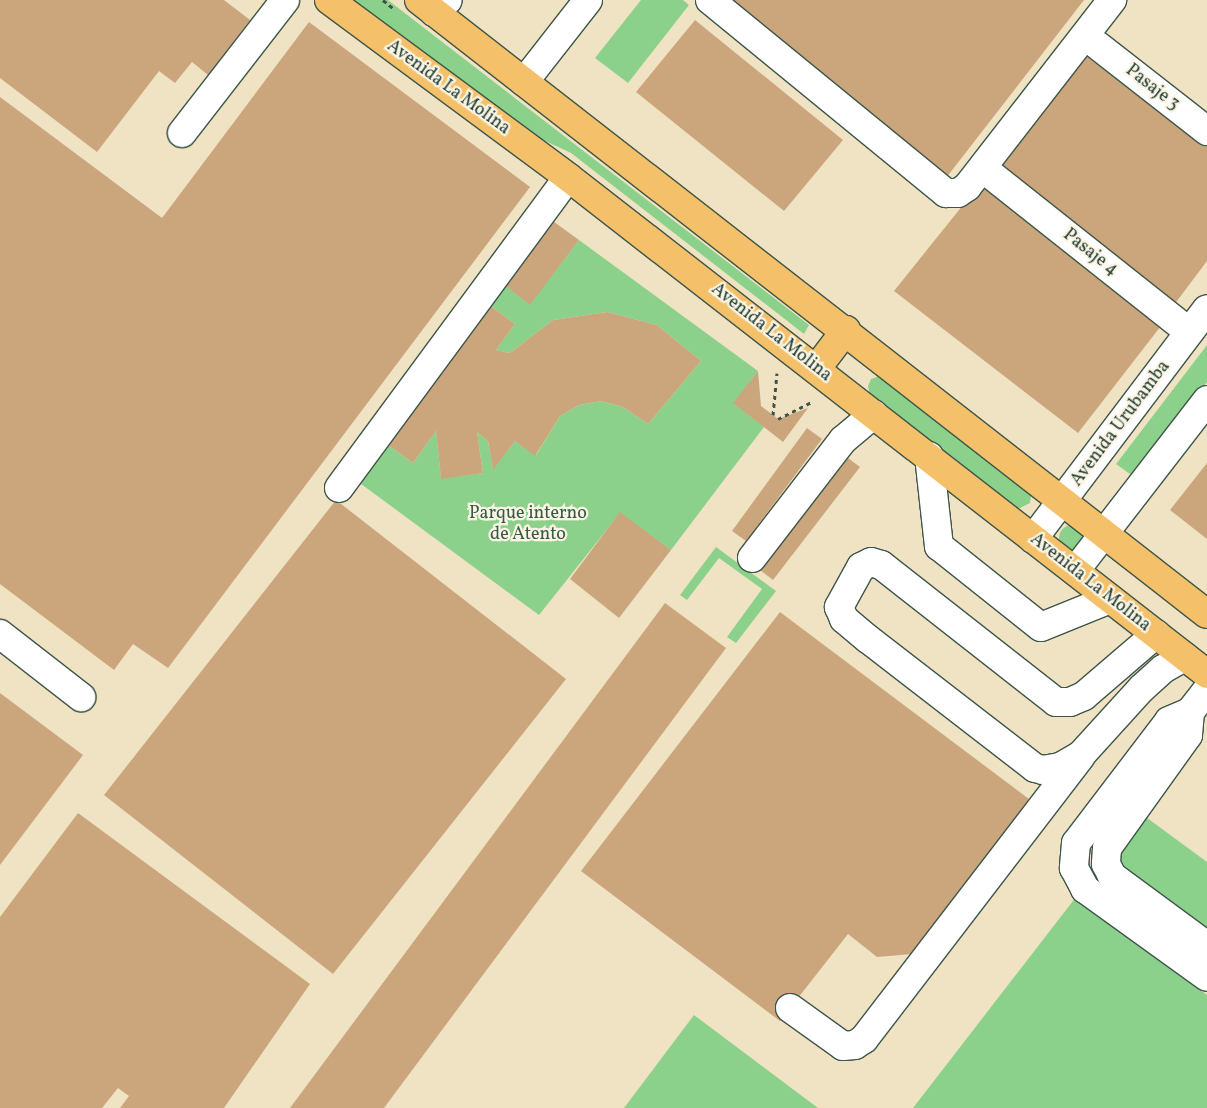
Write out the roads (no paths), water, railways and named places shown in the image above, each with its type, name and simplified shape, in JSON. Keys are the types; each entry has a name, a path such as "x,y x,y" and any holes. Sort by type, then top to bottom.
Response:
{"main road":[{"name":"Avenida La Molina","path":"329,0 568,177 817,368 1207,674"},
{"path":"434,4 524,82 846,330 1207,614"},
{"path":"817,368 846,330"}],"street":[{"path":"524,82 588,0"},
{"path":"710,0 946,193 958,193 967,187 1112,0"},
{"path":"182,133 273,4"},
{"name":"Pasaje 3","path":"1096,45 1207,130"},
{"name":"Pasaje 4","path":"990,174 1189,332"},
{"path":"339,488 514,247 568,177"},
{"name":"Avenida Urubamba","path":"1033,539 1207,309"},
{"path":"1076,571 1207,400"},
{"path":"752,558 843,440 874,414"},
{"path":"929,456 939,546 1041,628 1110,599"},
{"path":"1081,755 1060,767 1035,768 844,619 839,607 861,567 872,562 881,565 1056,702 1070,702 1084,696 1156,634"},
{"path":"0,634 81,697"},
{"path":"790,1008 843,1046 855,1045 864,1039 1081,755 1142,688 1163,669 1184,657"},
{"path":"1207,690 1190,712 1168,721 1120,783 1076,843 1074,868 1086,888 1207,977"},
{"path":"1190,712 1188,735 1107,848 1106,864 1112,876 1207,946"}],"park label":[{"name":"Parque interno de Atento","path":"528,525"}]}
